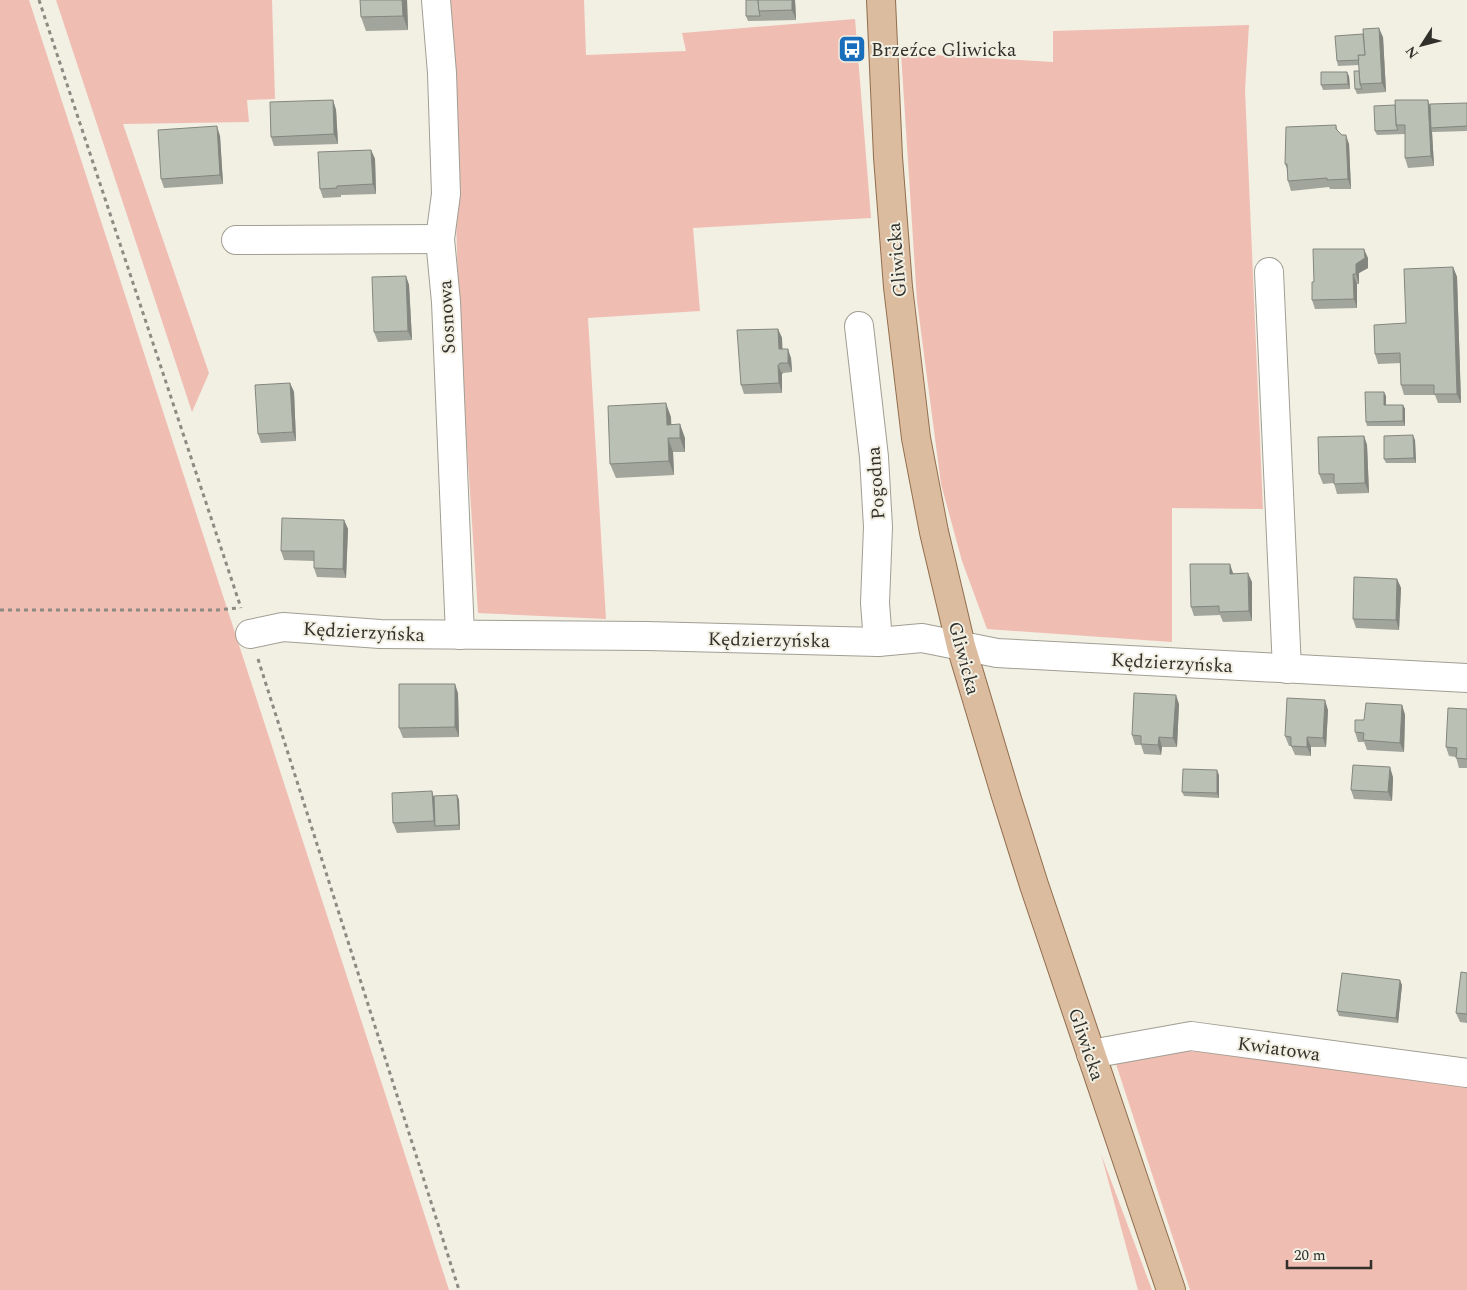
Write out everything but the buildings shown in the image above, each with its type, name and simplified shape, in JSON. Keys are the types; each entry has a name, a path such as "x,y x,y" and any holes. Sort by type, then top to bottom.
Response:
{"main road":[{"name":"Gliwicka","path":"881,0 887,138 898,287 916,438 934,532 960,646 1034,885 1171,1290"}],"street":[{"name":"Sosnowa","path":"436,0 442,73 446,194 440,239 446,312 460,635"},
{"path":"236,240 440,239"},
{"path":"1269,272 1287,669"},
{"name":"Pogodna","path":"859,326 874,467 878,526 875,603 878,642"},
{"name":"Kędzierzyńska","path":"250,634 283,627 380,634 647,636 878,642 922,638 997,653 1467,678"},
{"name":"Kwiatowa","path":"1091,1054 1191,1036 1467,1073"}],"path":[{"path":"0,610 217,610 241,607"}],"shaded area":[{"path":"0,0 29,0 449,1290 0,1290"},
{"path":"56,0 272,0 275,99 247,100 249,122 123,124 209,373 192,412"},
{"path":"450,0 584,0 586,55 686,51 682,33 855,19 871,218 693,228 700,311 588,318 606,619 478,613 459,326"},
{"path":"1249,25 1245,90 1263,509 1172,508 1172,642 987,629 962,561 941,484 917,301 901,53 1053,62 1053,31"},
{"path":"1168,1050 1308,1058 1467,1082 1467,1290 1190,1290 1116,1064"},
{"path":"1101,1154 1152,1290 1138,1290"}],"place":[{"name":"Brzeźce Gliwicka","path":"852,49"}]}
